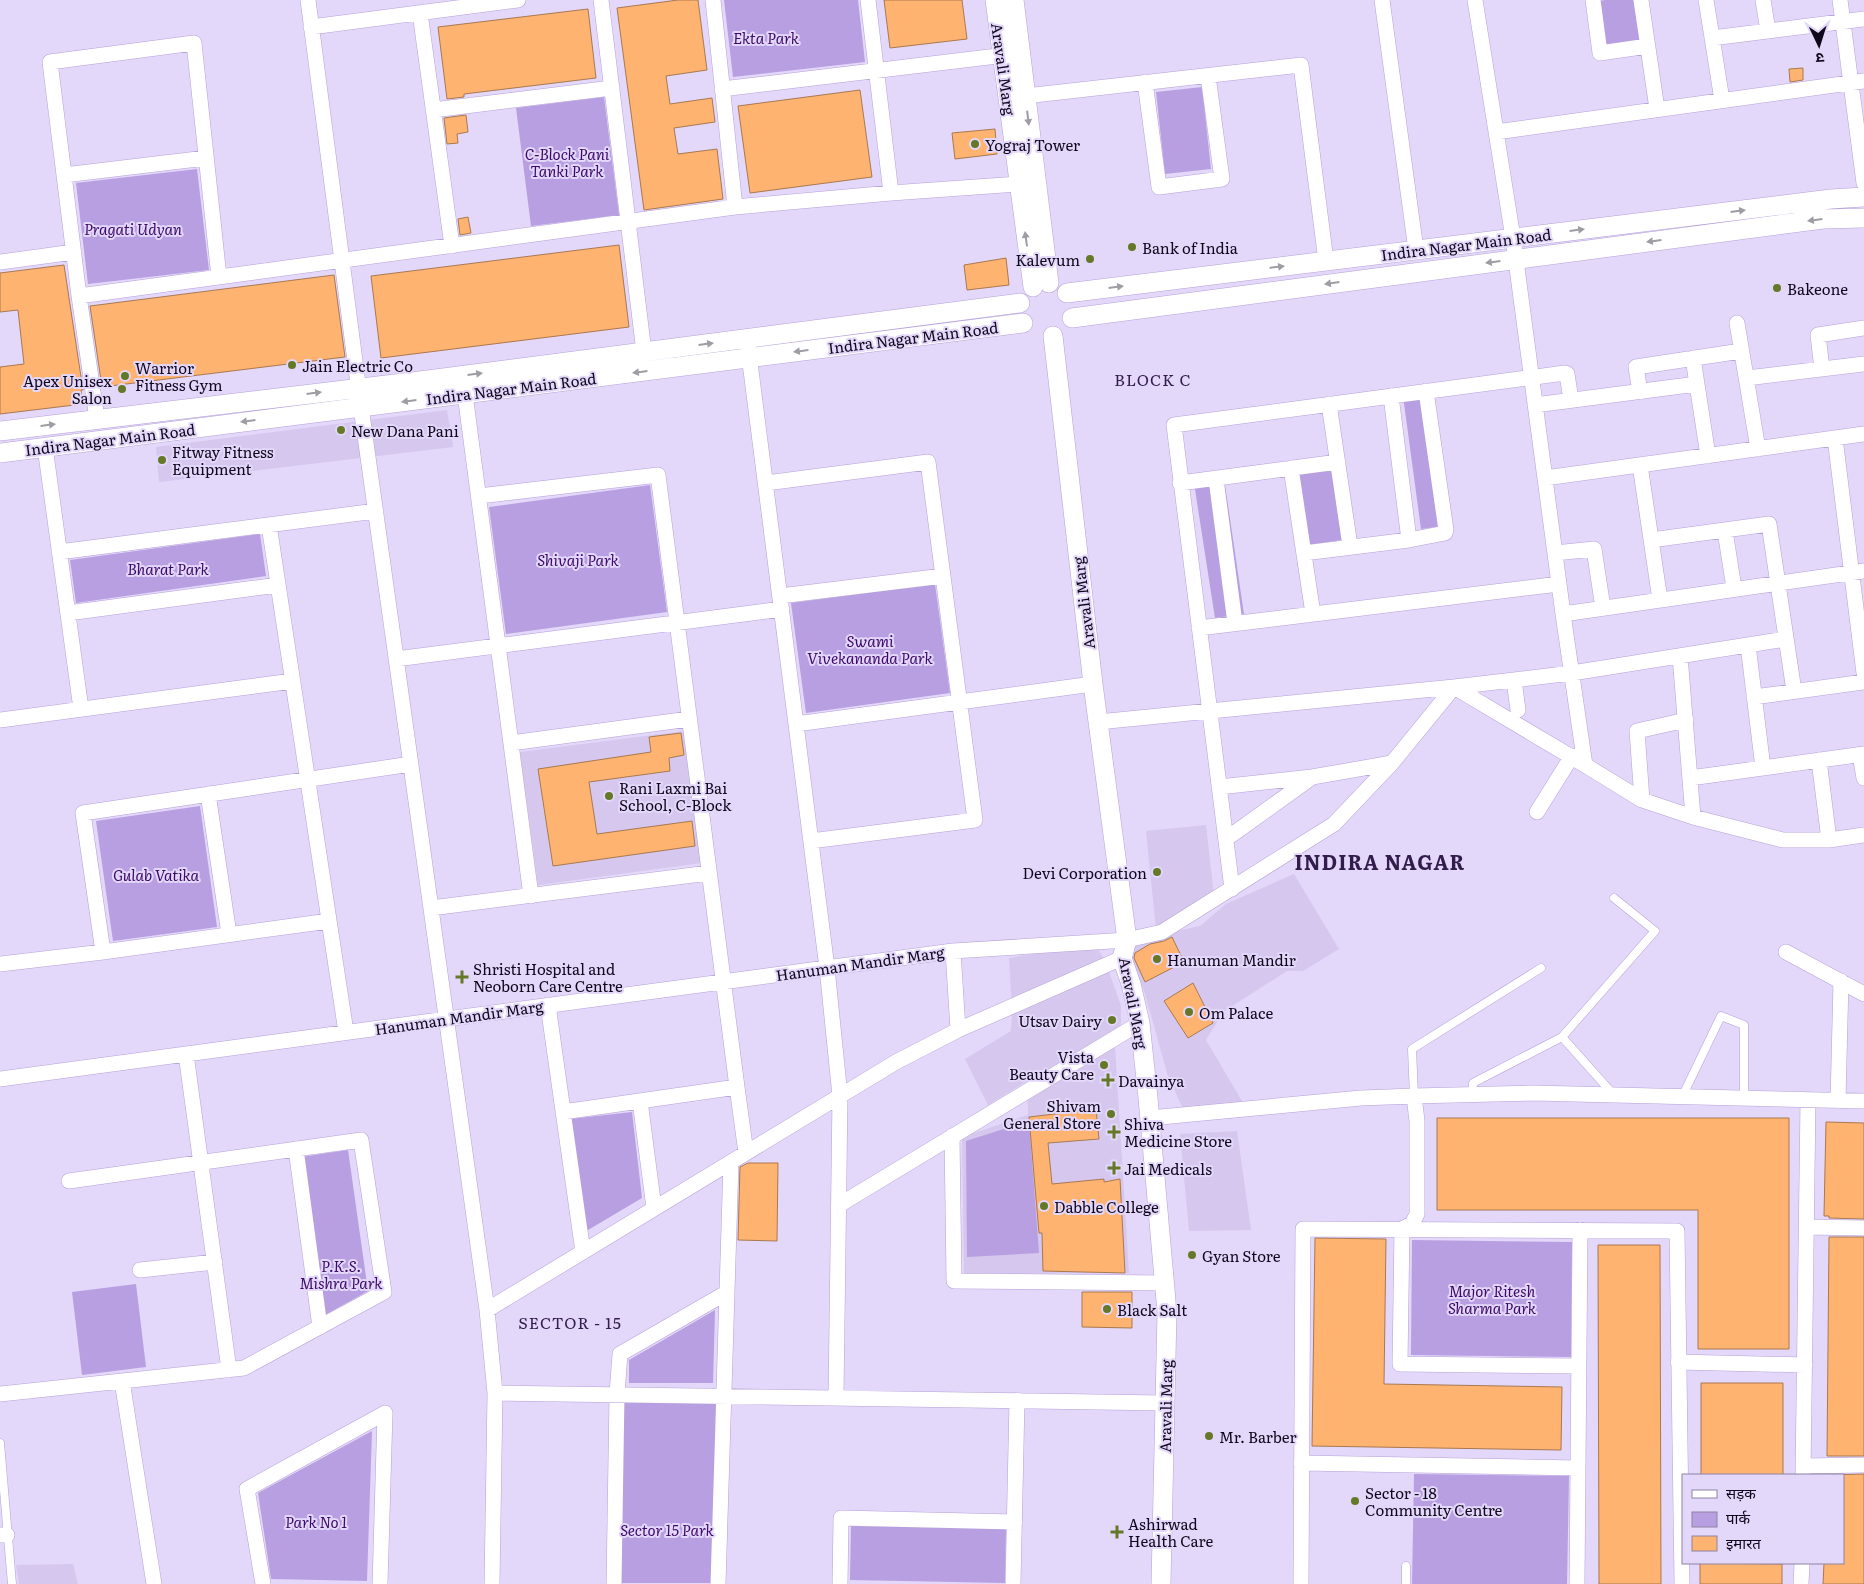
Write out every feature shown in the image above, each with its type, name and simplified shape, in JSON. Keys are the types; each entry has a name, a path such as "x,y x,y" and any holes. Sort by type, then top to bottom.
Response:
{"street":[{"path":"308,0 361,407 487,1310 494,1392 492,1584"},
{"path":"311,27 518,0"},
{"path":"601,0 644,352"},
{"path":"713,0 735,208"},
{"path":"868,0 891,193"},
{"name":"Aravali Marg","path":"995,0 1011,54 1041,285"},
{"name":"Aravali Marg","path":"1011,54 1014,0"},
{"path":"1382,0 1416,250"},
{"path":"1475,0 1513,238 1585,765"},
{"path":"1593,0 1600,53 1648,46"},
{"path":"1641,0 1657,109"},
{"path":"1706,0 1722,100"},
{"path":"1763,0 1768,31"},
{"path":"1840,0 1843,22 1857,82 1864,183"},
{"path":"420,13 452,246"},
{"path":"1712,38 1864,19"},
{"path":"97,419 79,296 50,62 194,43 219,277"},
{"path":"722,89 1011,54"},
{"path":"1017,97 1301,66 1326,261"},
{"path":"1145,82 1159,187 1222,179 1208,76"},
{"path":"1496,132 1857,82"},
{"path":"433,110 612,88"},
{"name":"Aravali Marg","path":"1017,97 1019,184 1041,285"},
{"path":"64,175 206,158"},
{"path":"79,296 735,208 891,193 1019,184"},
{"name":"Indira Nagar Main Road","path":"1067,293 1831,199 1864,197"},
{"name":"Indira Nagar Main Road","path":"1072,318 1822,219 1864,218"},
{"path":"0,262 74,252"},
{"path":"1041,285 1058,286 1067,293 1072,303 1072,318 1063,331 1053,336 1044,337 1034,334 1023,323 1019,309 1023,297 1041,285"},
{"name":"Indira Nagar Main Road","path":"0,431 359,388 1020,303"},
{"name":"Indira Nagar Main Road","path":"0,453 1023,323"},
{"path":"1737,323 1758,449"},
{"path":"1822,369 1818,335 1864,331"},
{"name":"Aravali Marg","path":"1053,336 1093,684 1127,940 1122,958 1131,984 1140,1023 1167,1312 1161,1584"},
{"path":"747,338 827,968 840,1096 836,1398"},
{"path":"1640,392 1636,366 1741,351"},
{"path":"1693,358 1708,456"},
{"path":"1746,378 1864,364"},
{"path":"1232,889 1174,425 1566,373 1571,400"},
{"path":"1535,405 1697,384"},
{"path":"1304,553 1445,534 1446,530 1426,391"},
{"path":"465,394 531,896"},
{"path":"1391,396 1409,540"},
{"path":"1329,404 1350,546"},
{"path":"1545,478 1864,434"},
{"path":"1835,438 1858,572 1864,673"},
{"path":"45,447 81,709"},
{"path":"766,483 928,462 975,820 811,841"},
{"path":"1180,483 1338,462"},
{"path":"1640,465 1660,600"},
{"path":"1291,468 1313,614"},
{"path":"479,496 658,475 746,1153"},
{"path":"1216,479 1235,623"},
{"path":"59,552 376,511"},
{"path":"1651,540 1769,524 1794,691"},
{"path":"269,525 346,1032"},
{"path":"1725,531 1734,588"},
{"path":"1555,553 1594,548 1603,608"},
{"path":"1563,614 1734,588 1858,572"},
{"path":"396,659 677,623 781,603 943,576"},
{"path":"1199,628 1559,584"},
{"path":"68,613 278,585"},
{"path":"1098,722 1514,680 1572,673 1786,639"},
{"path":"1748,645 1763,768"},
{"path":"1680,656 1693,817"},
{"path":"1514,680 1518,710"},
{"path":"0,720 293,681"},
{"path":"1754,697 1864,682"},
{"path":"796,724 1093,684"},
{"path":"1454,687 1572,756 1642,800 1693,817 1783,840 1829,840 1864,835"},
{"name":"Hanuman Mandir Marg","path":"0,1079 953,951 1127,940 1162,932 1334,824 1392,763 1454,687"},
{"path":"511,743 689,719"},
{"path":"1642,800 1636,731 1686,720"},
{"path":"1690,778 1862,754 1864,778"},
{"path":"1537,812 1572,756"},
{"path":"1819,760 1829,840"},
{"path":"1219,788 1312,777 1392,763"},
{"path":"103,952 83,813 411,764"},
{"path":"1226,839 1312,777"},
{"path":"208,794 229,934"},
{"path":"430,908 709,873"},
{"path":"0,964 103,952 329,920"},
{"path":"953,951 958,1030"},
{"path":"1786,952 1864,994"},
{"path":"487,1310 896,1062 958,1030 1122,958"},
{"path":"1838,1101 1841,981"},
{"path":"548,1005 583,1252"},
{"path":"839,1205 1140,1023"},
{"path":"186,1054 229,1370"},
{"path":"563,1112 737,1087"},
{"path":"1150,1118 1361,1098 1532,1093 1864,1101"},
{"path":"1402,1229 1412,1224 1417,1214 1417,1122 1414,1096"},
{"path":"1808,1100 1803,1471 1864,1465"},
{"path":"640,1101 654,1208"},
{"path":"952,1136 954,1281 1164,1283"},
{"path":"0,1394 244,1368 384,1292 361,1140 69,1181"},
{"path":"296,1149 320,1327"},
{"path":"718,1584 731,1162"},
{"path":"1807,1227 1864,1228"},
{"path":"1301,1584 1303,1229 1677,1231 1682,1584"},
{"path":"1402,1229 1400,1364 1579,1366"},
{"path":"1577,1584 1580,1230"},
{"path":"140,1270 214,1262"},
{"path":"614,1584 617,1394 620,1354 726,1293"},
{"path":"1678,1362 1805,1365"},
{"path":"122,1381 154,1584"},
{"path":"494,1392 1164,1403"},
{"path":"1013,1584 1017,1400"},
{"path":"263,1584 247,1489 385,1413 380,1584"},
{"path":"1301,1463 1578,1468"},
{"path":"840,1584 841,1518 1015,1522"},
{"path":"1801,1584 1802,1564"}],"lane":[{"path":"1472,1095 1473,1083 1562,1038 1654,931 1614,898"},
{"path":"1414,1096 1412,1049 1541,968"},
{"path":"1682,1097 1721,1016 1744,1025 1744,1098"},
{"path":"1562,1038 1614,1095"},
{"path":"0,1443 4,1535 12,1584"},
{"path":"1406,1566 1406,1584"}],"shaded area":[{"path":"447,410 453,447 159,482 156,447"},
{"name":"Rani Laxmi Bai School, C-Block","path":"684,731 702,863 538,885 520,752"},
{"path":"1206,825 1214,896 1156,929 1146,831"},
{"path":"1294,874 1339,949 1303,971 1287,971 1223,1012 1206,1040 1243,1103 1183,1109 1167,1073 1144,990 1130,962 1127,950 1170,930 1176,931 1200,926 1226,904"},
{"path":"1095,943 1106,963 1121,1006 1121,1024 1115,1047 1129,1273 964,1274 962,1137 1028,1115 1027,1081 988,1105 965,1059 1011,1031 1012,1010 1009,958"},
{"path":"1237,1131 1251,1230 1189,1231 1180,1134"},
{"path":"73,1564 78,1584 19,1584 16,1565"}],"green space":[{"name":"Ekta Park","path":"724,0 858,0 865,62 733,77"},
{"path":"1634,0 1640,41 1601,47 1594,2"},
{"path":"1202,87 1211,169 1165,174 1156,92"},
{"name":"C-Block Pani Tanki Park","path":"604,97 619,215 531,226 516,108"},
{"name":"Pragati Udyan","path":"197,169 209,270 88,284 76,183"},
{"path":"1433,392 1451,525 1421,529 1403,396"},
{"path":"1338,464 1349,539 1307,545 1297,470"},
{"path":"1224,478 1244,614 1215,618 1194,483"},
{"name":"Shivaji Park","path":"650,485 667,612 506,634 489,507"},
{"name":"Bharat Park","path":"260,534 266,576 76,603 70,560"},
{"name":"Swami Vivekananda Park","path":"935,584 950,693 806,713 791,603"},
{"name":"Gulab Vatika","path":"200,806 217,927 113,941 96,821"},
{"path":"632,1112 642,1198 583,1233 570,1119"},
{"path":"1029,1121 1039,1253 967,1257 966,1141"},
{"name":"P.K.S. Mishra Park","path":"348,1150 368,1291 323,1316 301,1157"},
{"name":"Major Ritesh Sharma Park","path":"1412,1240 1572,1242 1571,1357 1411,1355"},
{"path":"136,1284 146,1367 82,1375 72,1292"},
{"path":"715,1310 713,1383 629,1383 629,1360"},
{"name":"Sector 15 Park","path":"623,1402 716,1403 712,1583 619,1583"},
{"name":"Park No 1","path":"372,1431 367,1581 271,1579 258,1493"},
{"path":"1414,1474 1569,1476 1567,1584 1412,1584"},
{"path":"851,1526 1006,1529 1005,1583 850,1580"}],"building":[{"path":"678,0 698,0 707,70 666,76 670,104 712,98 715,122 674,128 678,154 717,149 723,199 644,210 617,8"},
{"path":"884,0 962,0 967,39 890,48"},
{"path":"588,9 596,78 464,94 464,97 447,99 438,27"},
{"path":"1803,68 1803,80 1790,82 1789,69"},
{"path":"860,90 872,177 750,193 738,106"},
{"path":"466,115 468,132 457,134 458,143 447,144 444,118"},
{"name":"Yograj Tower","path":"995,129 997,154 955,159 952,133"},
{"path":"468,217 471,233 460,235 458,219"},
{"path":"619,245 629,327 381,358 371,276"},
{"path":"1006,258 1009,285 967,290 964,265"},
{"path":"64,265 83,390 81,390 83,404 0,414 0,367 24,364 18,310 0,312 0,273"},
{"path":"334,275 345,357 102,387 90,306"},
{"path":"681,733 684,755 669,758 670,771 589,782 597,834 692,821 695,846 553,866 538,769 651,752 649,737"},
{"name":"Hanuman Mandir","path":"1172,937 1184,962 1145,982 1134,958 1135,953 1150,944"},
{"name":"Om Palace","path":"1193,983 1213,1023 1188,1038 1164,1001"},
{"path":"1096,1109 1099,1139 1048,1143 1052,1184 1104,1179 1104,1182 1120,1179 1125,1273 1043,1271 1042,1233 1039,1233 1029,1117"},
{"path":"1437,1118 1789,1118 1789,1349 1698,1349 1698,1210 1437,1210"},
{"path":"1826,1122 1864,1123 1864,1219 1829,1218 1829,1216 1824,1216"},
{"path":"748,1163 778,1163 777,1241 738,1240 740,1167"},
{"path":"1829,1237 1864,1237 1864,1456 1827,1456"},
{"path":"1315,1238 1386,1239 1384,1384 1562,1387 1561,1450 1312,1446"},
{"path":"1598,1245 1660,1245 1661,1584 1599,1584"},
{"name":"Black Salt","path":"1082,1292 1132,1292 1132,1328 1082,1327"},
{"path":"1701,1383 1783,1383 1783,1474 1701,1474"},
{"path":"1864,1474 1864,1584 1823,1584 1824,1564 1844,1564 1844,1475"},
{"path":"1700,1564 1782,1564 1782,1584 1700,1584"}],"place":[{"name":"Yograj Tower","path":"975,144"},
{"name":"Bank of India","path":"1132,247"},
{"name":"Kalevum","path":"1090,259"},
{"name":"Bakeone","path":"1777,288"},
{"name":"Jain Electric Co","path":"292,365"},
{"name":"Warrior Fitness Gym","path":"125,376"},
{"name":"Apex Unisex Salon","path":"122,389"},
{"name":"New Dana Pani","path":"341,430"},
{"name":"Fitway Fitness Equipment","path":"162,460"},
{"name":"Rani Laxmi Bai School, C-Block","path":"609,796"},
{"name":"Devi Corporation","path":"1157,872"},
{"name":"Hanuman Mandir","path":"1157,959"},
{"name":"Shristi Hospital and Neoborn Care Centre","path":"462,977"},
{"name":"Om Palace","path":"1189,1012"},
{"name":"Utsav Dairy","path":"1112,1020"},
{"name":"Vista Beauty Care","path":"1104,1065"},
{"name":"Davainya","path":"1108,1080"},
{"name":"Shivam General Store","path":"1111,1114"},
{"name":"Shiva Medicine Store","path":"1114,1132"},
{"name":"Jai Medicals","path":"1114,1168"},
{"name":"Dabble College","path":"1044,1206"},
{"name":"Gyan Store","path":"1192,1255"},
{"name":"Black Salt","path":"1107,1309"},
{"name":"Mr. Barber","path":"1209,1436"},
{"name":"Sector - 18 Community Centre","path":"1355,1501"},
{"name":"Ashirwad Health Care","path":"1117,1532"}],"district":[{"name":"BLOCK C","path":"1153,379"},
{"name":"INDIRA NAGAR","path":"1380,861"},
{"name":"SECTOR - 15","path":"570,1322"}]}
